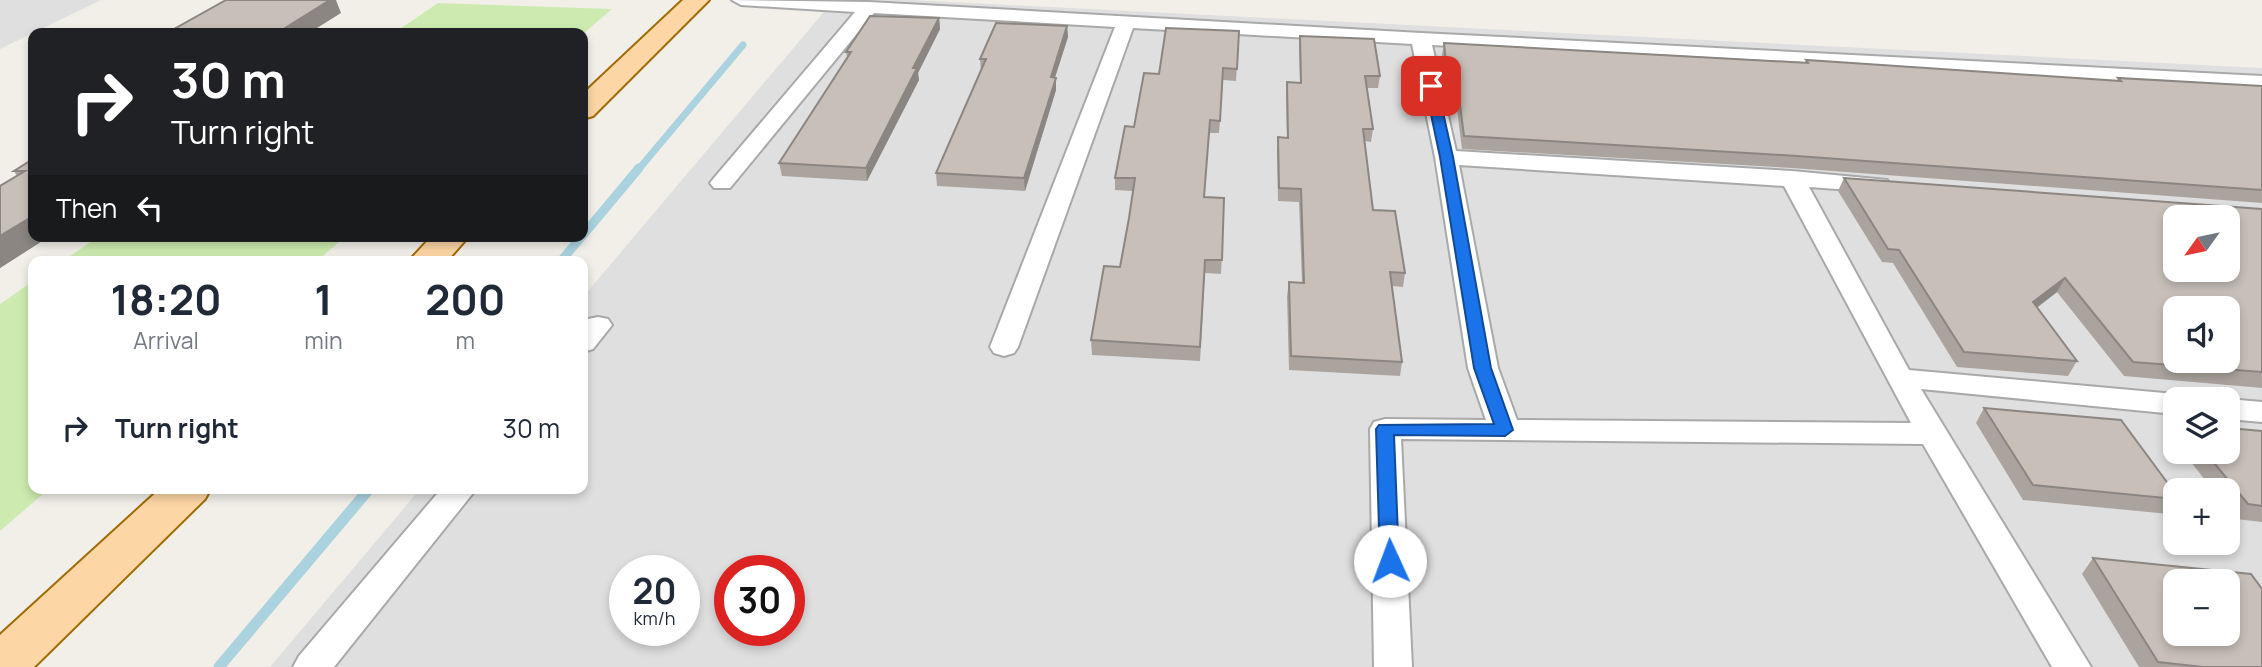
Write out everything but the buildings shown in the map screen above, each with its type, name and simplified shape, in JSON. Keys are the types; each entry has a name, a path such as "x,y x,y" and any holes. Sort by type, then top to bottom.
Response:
{"main road":[{"path":"588,105 697,0"},
{"path":"432,256 446,242"},
{"path":"0,667 183,494"}],"street":[{"path":"741,0 1421,39 2262,82"},
{"path":"722,183 869,7"},
{"path":"1004,346 1126,22"},
{"path":"1421,39 1446,157 1483,368 1505,430"},
{"path":"1446,157 1903,186"},
{"path":"1792,178 1899,379 2072,667"},
{"path":"1899,379 2163,403"},
{"path":"2240,410 2262,412"},
{"path":"1393,667 1385,429 1932,434"},
{"path":"312,667 456,494"}],"shaded area":[{"path":"0,0 101,0 43,28 28,28 28,35 0,49"},
{"path":"834,0 910,0 2262,68 2262,667 270,667 416,494 588,494 588,291"}],"green space":[{"path":"438,3 612,9 588,30 401,28"},
{"path":"90,242 339,242 323,256 70,256"},
{"path":"28,284 28,494 43,494 0,531 0,304"}],"waterway":[{"path":"638,170 743,45"},
{"path":"588,229 639,168"},
{"path":"565,256 577,242"},
{"path":"219,667 365,494"}],"route":[{"path":"1390,561 1385,429 1505,430 1483,368 1431,86"}]}
